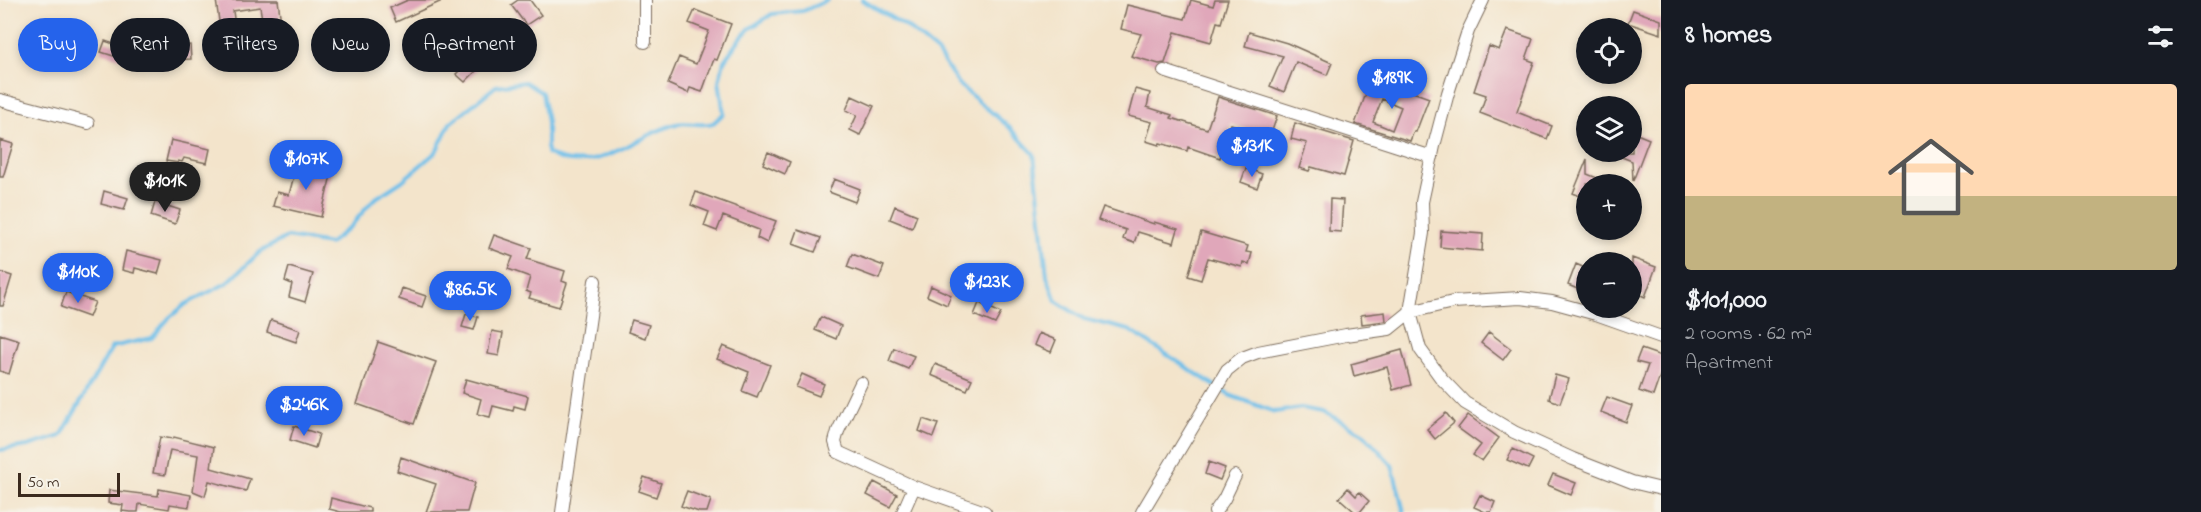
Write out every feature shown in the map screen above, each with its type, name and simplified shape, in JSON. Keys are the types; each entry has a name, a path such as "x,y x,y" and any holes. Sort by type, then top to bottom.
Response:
{"street":[{"path":"645,0 645,42"},
{"path":"1483,0 1468,31 1446,102 1422,202 1423,233 1410,312 1420,349 1441,378 1464,403 1514,432 1574,459 1632,482 1661,489"},
{"path":"1164,71 1431,157"},
{"path":"0,100 88,123"},
{"path":"565,511 595,281"},
{"path":"1142,512 1227,370 1242,358 1258,352 1346,335 1389,330 1410,312 1454,302 1520,298 1552,302 1596,314 1661,337"},
{"path":"861,383 838,431 835,442 838,452 914,487 985,512"},
{"path":"1215,512 1224,499 1234,476"},
{"path":"903,512 914,487"}],"building":[{"path":"216,0 278,0 280,18 262,18 260,7 233,11 234,18 219,18"},
{"path":"408,0 444,0 396,22 390,8"},
{"path":"518,0 530,0 541,15 536,18 521,18 511,5"},
{"path":"1191,0 1213,6 1215,0 1228,0 1221,23 1217,22 1211,42 1175,32 1165,63 1159,64 1131,56 1141,34 1121,29 1127,5 1185,19"},
{"path":"695,10 731,24 717,60 714,59 702,92 690,88 688,93 668,84 679,57 696,64 709,31 689,23"},
{"path":"1633,10 1661,20 1661,34 1642,28 1642,18 1630,18"},
{"path":"1507,30 1533,39 1526,59 1534,62 1517,112 1552,126 1547,139 1480,113 1486,95 1474,91 1489,46 1499,50"},
{"path":"1249,32 1287,43 1332,63 1327,75 1296,62 1284,92 1270,86 1283,56 1245,46"},
{"path":"105,41 110,43 110,55 101,52"},
{"path":"458,72 475,72 465,82 456,74"},
{"path":"1372,77 1429,98 1416,132 1414,131 1410,141 1355,124","holes":["1382,99 1401,107 1392,130 1373,122"]},
{"path":"1135,89 1150,93 1147,107 1172,115 1171,118 1207,129 1218,97 1277,116 1270,137 1231,124 1220,158 1188,147 1187,151 1146,141 1152,122 1128,116"},
{"path":"852,96 874,106 860,135 850,130 857,115 846,110"},
{"path":"1295,123 1354,141 1344,176 1311,167 1309,171 1299,168 1307,143 1291,139"},
{"path":"1642,136 1649,139 1642,157"},
{"path":"0,140 13,144 3,177 0,177"},
{"path":"171,140 210,149 207,163 184,158 178,163 166,161"},
{"path":"768,152 790,162 785,174 763,164"},
{"path":"1586,162 1587,162 1587,174 1581,174"},
{"path":"1632,162 1640,162 1636,174 1633,174"},
{"path":"297,163 332,171 321,217 273,206 277,192 289,195"},
{"path":"1246,168 1262,174 1257,188 1241,182"},
{"path":"834,179 860,189 855,202 829,192"},
{"path":"104,191 128,198 124,210 101,204"},
{"path":"696,192 776,221 767,243 757,238 759,230 723,216 717,231 704,226 709,212 691,205"},
{"path":"1330,199 1343,200 1341,232 1329,231"},
{"path":"155,202 180,210 175,224 151,216"},
{"path":"895,206 917,215 912,228 890,219"},
{"path":"1103,207 1154,224 1154,222 1178,229 1174,243 1138,232 1134,243 1123,239 1126,230 1098,220"},
{"path":"798,230 821,238 815,252 793,244"},
{"path":"1441,231 1483,234 1482,251 1440,247"},
{"path":"1201,232 1248,246 1246,252 1252,253 1249,264 1243,262 1242,267 1208,258 1201,280 1188,276"},
{"path":"494,235 531,248 527,259 565,271 562,281 567,283 559,307 529,298 531,293 526,291 530,277 508,269 513,257 489,248"},
{"path":"126,251 162,260 158,274 135,268 134,273 122,270"},
{"path":"852,254 884,266 879,279 847,267"},
{"path":"1642,262 1656,267 1645,297 1642,296"},
{"path":"1576,264 1576,288 1568,285"},
{"path":"289,267 313,274 305,302 289,297 292,284 285,281"},
{"path":"0,272 12,276 3,306 0,306"},
{"path":"931,286 951,295 947,305 927,296"},
{"path":"402,288 426,296 422,307 399,299"},
{"path":"66,292 95,302 89,317 61,307"},
{"path":"979,303 1001,313 995,324 974,315"},
{"path":"1385,312 1386,321 1362,324 1361,315"},
{"path":"466,314 478,317 474,330 462,327"},
{"path":"821,317 841,326 836,339 815,330"},
{"path":"271,320 300,330 296,342 267,332"},
{"path":"632,320 649,325 645,338 628,332"},
{"path":"492,331 503,333 499,356 488,354"},
{"path":"1489,332 1511,349 1503,360 1481,343"},
{"path":"1039,333 1056,340 1051,352 1034,345"},
{"path":"0,334 19,340 9,374 0,371"},
{"path":"378,342 436,362 414,424 357,404"},
{"path":"723,346 770,365 757,397 742,391 749,372 717,359"},
{"path":"894,348 914,356 908,369 889,361"},
{"path":"1641,349 1661,356 1661,373 1653,396 1639,391 1648,365 1636,362"},
{"path":"1402,350 1411,385 1393,390 1387,367 1354,376 1351,364"},
{"path":"935,364 972,379 967,390 931,375"},
{"path":"802,374 824,384 819,396 796,387"},
{"path":"1555,375 1569,379 1560,403 1549,399"},
{"path":"466,379 528,396 525,409 514,406 513,411 493,406 490,417 477,414 481,399 462,393"},
{"path":"1607,397 1632,406 1626,422 1601,412"},
{"path":"1446,413 1454,423 1435,439 1427,429"},
{"path":"1468,415 1499,438 1482,461 1473,455 1481,445 1458,428"},
{"path":"923,419 938,424 933,437 919,431"},
{"path":"294,426 319,434 315,448 290,440"},
{"path":"160,437 173,439 174,437 214,447 211,468 250,479 246,491 209,481 205,496 193,491 198,455 170,450 165,475 153,473"},
{"path":"1513,449 1533,459 1528,469 1507,460"},
{"path":"401,457 475,483 467,512 426,512 436,484 397,471"},
{"path":"1209,462 1225,468 1220,480 1205,474"},
{"path":"1553,474 1576,483 1571,495 1548,485"},
{"path":"644,477 661,483 656,497 639,491"},
{"path":"874,482 897,494 890,507 867,495"},
{"path":"1348,488 1356,496 1359,492 1369,501 1360,512 1355,512 1339,498"},
{"path":"159,489 191,495 189,507 170,504 169,509 139,504 138,512 130,512 122,511 123,505 108,503 109,490 158,496"},
{"path":"687,491 711,500 707,512 681,506"},
{"path":"1480,495 1495,502 1491,512 1474,507"},
{"path":"331,498 370,508 370,512 341,512 329,509"}],"waterway":[{"path":"0,450 28,446 61,436 112,347 152,338 169,318 186,304 227,283 260,252 287,237 329,244 351,226 373,200 402,181 436,152 450,123 496,86 525,82 542,93 547,122 547,153 564,160 580,162 596,159 676,124 713,123 724,114 719,81 724,61 749,29 772,14 803,11 828,0"},
{"path":"862,0 907,27 937,52 959,85 1008,126 1034,154 1047,276 1056,301 1084,319 1129,330 1229,395 1275,412 1301,408 1324,412 1363,433 1392,465 1404,512"}]}
